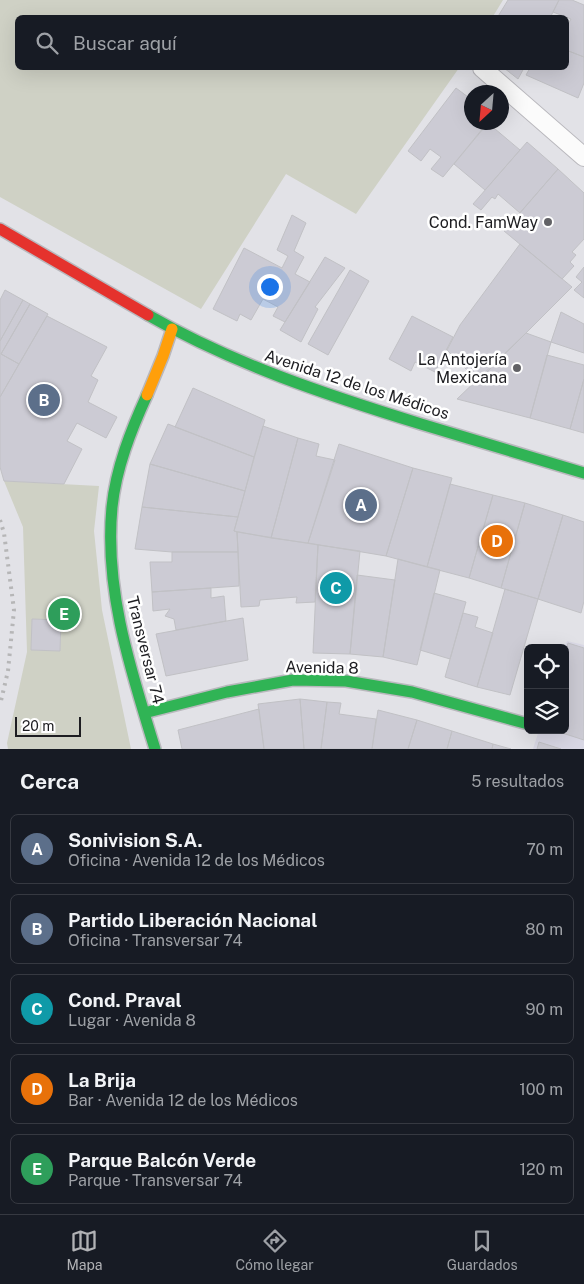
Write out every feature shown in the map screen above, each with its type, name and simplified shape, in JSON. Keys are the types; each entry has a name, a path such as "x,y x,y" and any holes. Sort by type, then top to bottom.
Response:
{"street":[{"path":"484,70 583,152"},
{"name":"Avenida 12 de los Médicos","path":"0,229 172,329 250,365 330,396 584,473"},
{"name":"Transversar 74","path":"155,749 121,631 111,559 112,506 130,435 168,347 172,329"},
{"name":"Avenida 8","path":"144,713 227,692 293,680 346,680 412,692 524,723"}],"shaded area":[{"path":"0,0 503,0 494,15 15,15 15,70 458,70 356,214 286,174 201,309 0,197"},
{"path":"4,481 99,486 94,531 102,610 131,749 8,749 7,743 27,652 23,527","holes":["32,619 61,620 60,651 31,650"]},
{"path":"567,641 584,645 584,749 533,749 538,734 569,734 569,644 566,644"}],"building":[{"path":"508,0 559,0 552,15 499,15"},
{"path":"559,0 572,0 584,5 584,57 569,51 569,23 571,19 569,15 561,15 553,12"},
{"path":"569,51 584,57 584,83 578,98 526,75 529,70 569,70"},
{"path":"507,70 523,70 518,79"},
{"path":"456,88 464,94 464,130 481,130 443,177 431,169 441,157 430,149 421,161 408,151"},
{"path":"482,130 496,130 520,150 485,190 454,164"},
{"path":"527,142 558,169 520,213 498,194 495,199 492,197 481,210 473,204"},
{"name":"Cond. FamWay","path":"558,169 584,193 584,239 572,252 576,255 570,262 574,266 562,279 504,231"},
{"path":"292,215 306,223 294,251 304,257 295,274 310,282 285,322 273,316 278,307 263,299 251,320 240,314 237,321 213,309 244,248 282,268 288,256 277,250"},
{"path":"520,244 572,287 478,381 447,350 460,325"},
{"path":"325,257 345,268 315,307 318,309 301,342 280,330"},
{"path":"584,267 584,298 574,290 582,282 576,277"},
{"path":"350,270 369,281 328,355 308,344"},
{"path":"5,290 23,300 0,341 0,300"},
{"path":"23,300 30,304 1,354 19,364 0,397 0,341"},
{"path":"30,304 48,314 19,364 1,354"},
{"path":"561,312 584,324 584,353 551,342"},
{"path":"47,316 107,347 91,376 98,380 88,402 117,417 106,438 77,423 67,441 82,449 64,484 4,481 0,467 0,397"},
{"path":"412,316 453,337 435,372 415,362 411,371 389,359"},
{"name":"La Antojería Mexicana","path":"526,333 551,342 530,418 457,399"},
{"path":"547,355 584,365 584,379 570,429 530,418"},
{"path":"584,379 584,433 570,429"},
{"path":"193,388 265,420 254,457 175,427"},
{"path":"168,424 254,457 245,491 150,464"},
{"path":"263,426 298,438 271,538 234,531"},
{"path":"298,438 319,444 316,456 335,460 308,543 271,538"},
{"path":"339,444 413,468 386,556 308,543"},
{"path":"150,464 245,491 238,517 142,507"},
{"path":"413,468 452,478 427,567 386,556"},
{"path":"450,484 493,495 469,578 427,567"},
{"path":"493,495 525,503 501,588 469,578"},
{"path":"525,503 563,515 538,599 501,588"},
{"path":"142,507 238,517 234,531 237,532 238,552 172,552 135,549"},
{"path":"563,515 584,522 584,601 581,613 538,599"},
{"path":"237,532 318,545 315,602 296,603 297,597 260,600 259,606 241,607"},
{"path":"318,545 360,551 350,654 313,653"},
{"path":"172,552 238,552 239,586 152,592 150,562 172,562"},
{"path":"398,559 440,570 417,665 383,657"},
{"path":"357,575 395,580 383,657 350,654"},
{"path":"211,588 211,598 224,596 226,621 176,630 174,619 165,616 170,609 153,611 152,592"},
{"path":"505,589 538,599 510,695 477,687"},
{"path":"434,593 466,602 450,659 420,650"},
{"path":"463,613 478,617 475,627 493,633 477,687 445,677"},
{"path":"243,618 248,660 166,676 156,634"},
{"path":"32,619 61,620 60,651 31,650"},
{"path":"568,644 584,648 584,740 565,734 569,734"},
{"path":"300,699 304,749 264,749 258,704"},
{"path":"300,699 327,702 321,749 304,749"},
{"path":"327,702 341,703 339,714 376,719 372,749 321,749"},
{"path":"259,709 264,749 182,749 178,730"},
{"path":"378,710 417,720 408,749 372,749"},
{"path":"417,720 452,731 447,749 408,749"},
{"path":"452,731 493,744 492,749 447,749"},
{"path":"539,742 561,749 537,749"},
{"path":"493,744 511,749 492,749"}],"railway":[{"path":"0,520 4,533 14,610 8,671 0,705"}],"traffic: fast":[{"path":"148,315 213,349 316,390 584,473"},
{"path":"147,395 130,436 117,478 112,507 111,538 112,569 122,630 137,690 155,749"},
{"path":"144,713 227,692 293,680 346,681 412,692 524,723"}],"traffic: slow":[{"path":"147,395 172,329"}],"traffic: jam":[{"path":"0,229 148,315"}],"place":[{"name":"Cond. FamWay","path":"548,222"},
{"name":"La Antojería Mexicana","path":"517,368"},
{"name":"Partido Liberación Nacional","path":"44,400"},
{"name":"Sonivision S.A.","path":"361,505"},
{"name":"La Brija","path":"497,541"},
{"name":"Cond. Praval","path":"336,588"},
{"name":"Parque Balcón Verde","path":"64,614"}]}
